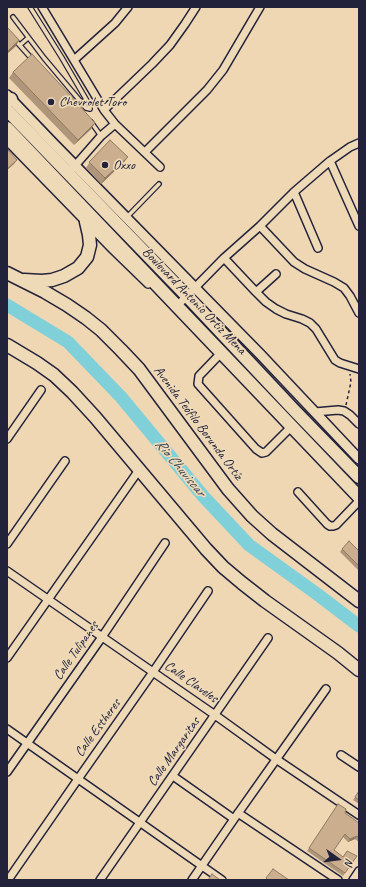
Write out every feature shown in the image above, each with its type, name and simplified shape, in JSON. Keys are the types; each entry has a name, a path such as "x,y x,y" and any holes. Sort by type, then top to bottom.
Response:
{"main road":[{"name":"Boulevard Antonio Ortiz Mena","path":"8,101 187,296 359,477"},
{"name":"Boulevard Antonio Ortiz Mena","path":"7,128 359,496"},
{"path":"20,280 52,280 64,276 78,268 87,256 90,245 86,222"},
{"name":"Avenida Teófilo Borunda Ortíz","path":"7,273 46,292 67,305 86,318 106,335 139,369 228,489 252,516 272,534 359,601"},
{"path":"7,346 54,375 72,392 223,567 242,584 338,653 359,670"}],"street":[{"path":"42,7 104,110 115,124 160,166"},
{"path":"74,60 115,22 128,7"},
{"path":"104,110 170,45 186,24 196,7"},
{"path":"144,152 207,90 223,70 260,7"},
{"path":"72,169 101,136 115,124"},
{"path":"7,141 166,301 171,305 177,306 224,258 260,226 294,192 330,161 350,147 359,143"},
{"path":"330,161 356,211 359,226"},
{"name":"Boulevard Antonio Ortiz Mena","path":"72,169 126,217 196,287 359,459"},
{"path":"294,192 318,248"},
{"path":"260,226 294,262 344,288 359,313"},
{"path":"224,258 266,302 286,314 310,323 316,329 335,360 359,369"},
{"path":"256,292 276,274"},
{"path":"222,352 199,376 198,384 256,449 266,452 292,426"},
{"path":"7,439 41,390"},
{"path":"315,412 330,410 344,411 359,424"},
{"path":"7,544 65,461"},
{"path":"7,658 139,470"},
{"path":"298,492 330,526 336,525 359,501"},
{"name":"Calle Tulipanes","path":"7,772 102,637 165,543"},
{"name":"Calle Claveles","path":"7,571 359,816"},
{"name":"Calle Estheres","path":"8,880 208,591"},
{"name":"Calle Margaritas","path":"100,880 268,638"},
{"path":"192,880 326,689"},
{"path":"7,729 222,880"},
{"path":"341,755 359,767"},
{"path":"173,776 338,880"},
{"path":"353,880 359,871"}],"lane":[{"path":"13,17 28,38 77,98 86,108 90,109 90,106 62,58 30,7"},
{"path":"11,36 35,62"},
{"path":"20,45 28,38"},
{"path":"87,118 101,136"},
{"path":"126,217 160,184"}],"path":[{"path":"344,411 351,382 349,365"}],"building":[{"path":"7,27 19,40 8,51 7,50"},
{"name":"Chevrolet Toro","path":"32,54 95,123 78,140 13,72"},
{"path":"110,140 128,157 105,178 89,162"},
{"path":"7,149 17,160 7,169"},
{"path":"349,541 359,551 359,566 342,549"},
{"path":"359,791 359,800 355,797"},
{"path":"338,804 346,809 345,813 359,823 359,838 357,836 350,839 345,834 334,850 343,857 347,851 357,856 345,873 309,848"},
{"path":"273,869 289,880 268,880 266,878"},
{"path":"212,874 220,880 208,880"}],"waterway":[{"name":"Rio Chuviscar","path":"7,305 68,342 121,397 203,496 249,545 359,626"}],"place":[{"name":"Chevrolet Toro","path":"51,102"},
{"name":"Oxxo","path":"105,165"}]}
